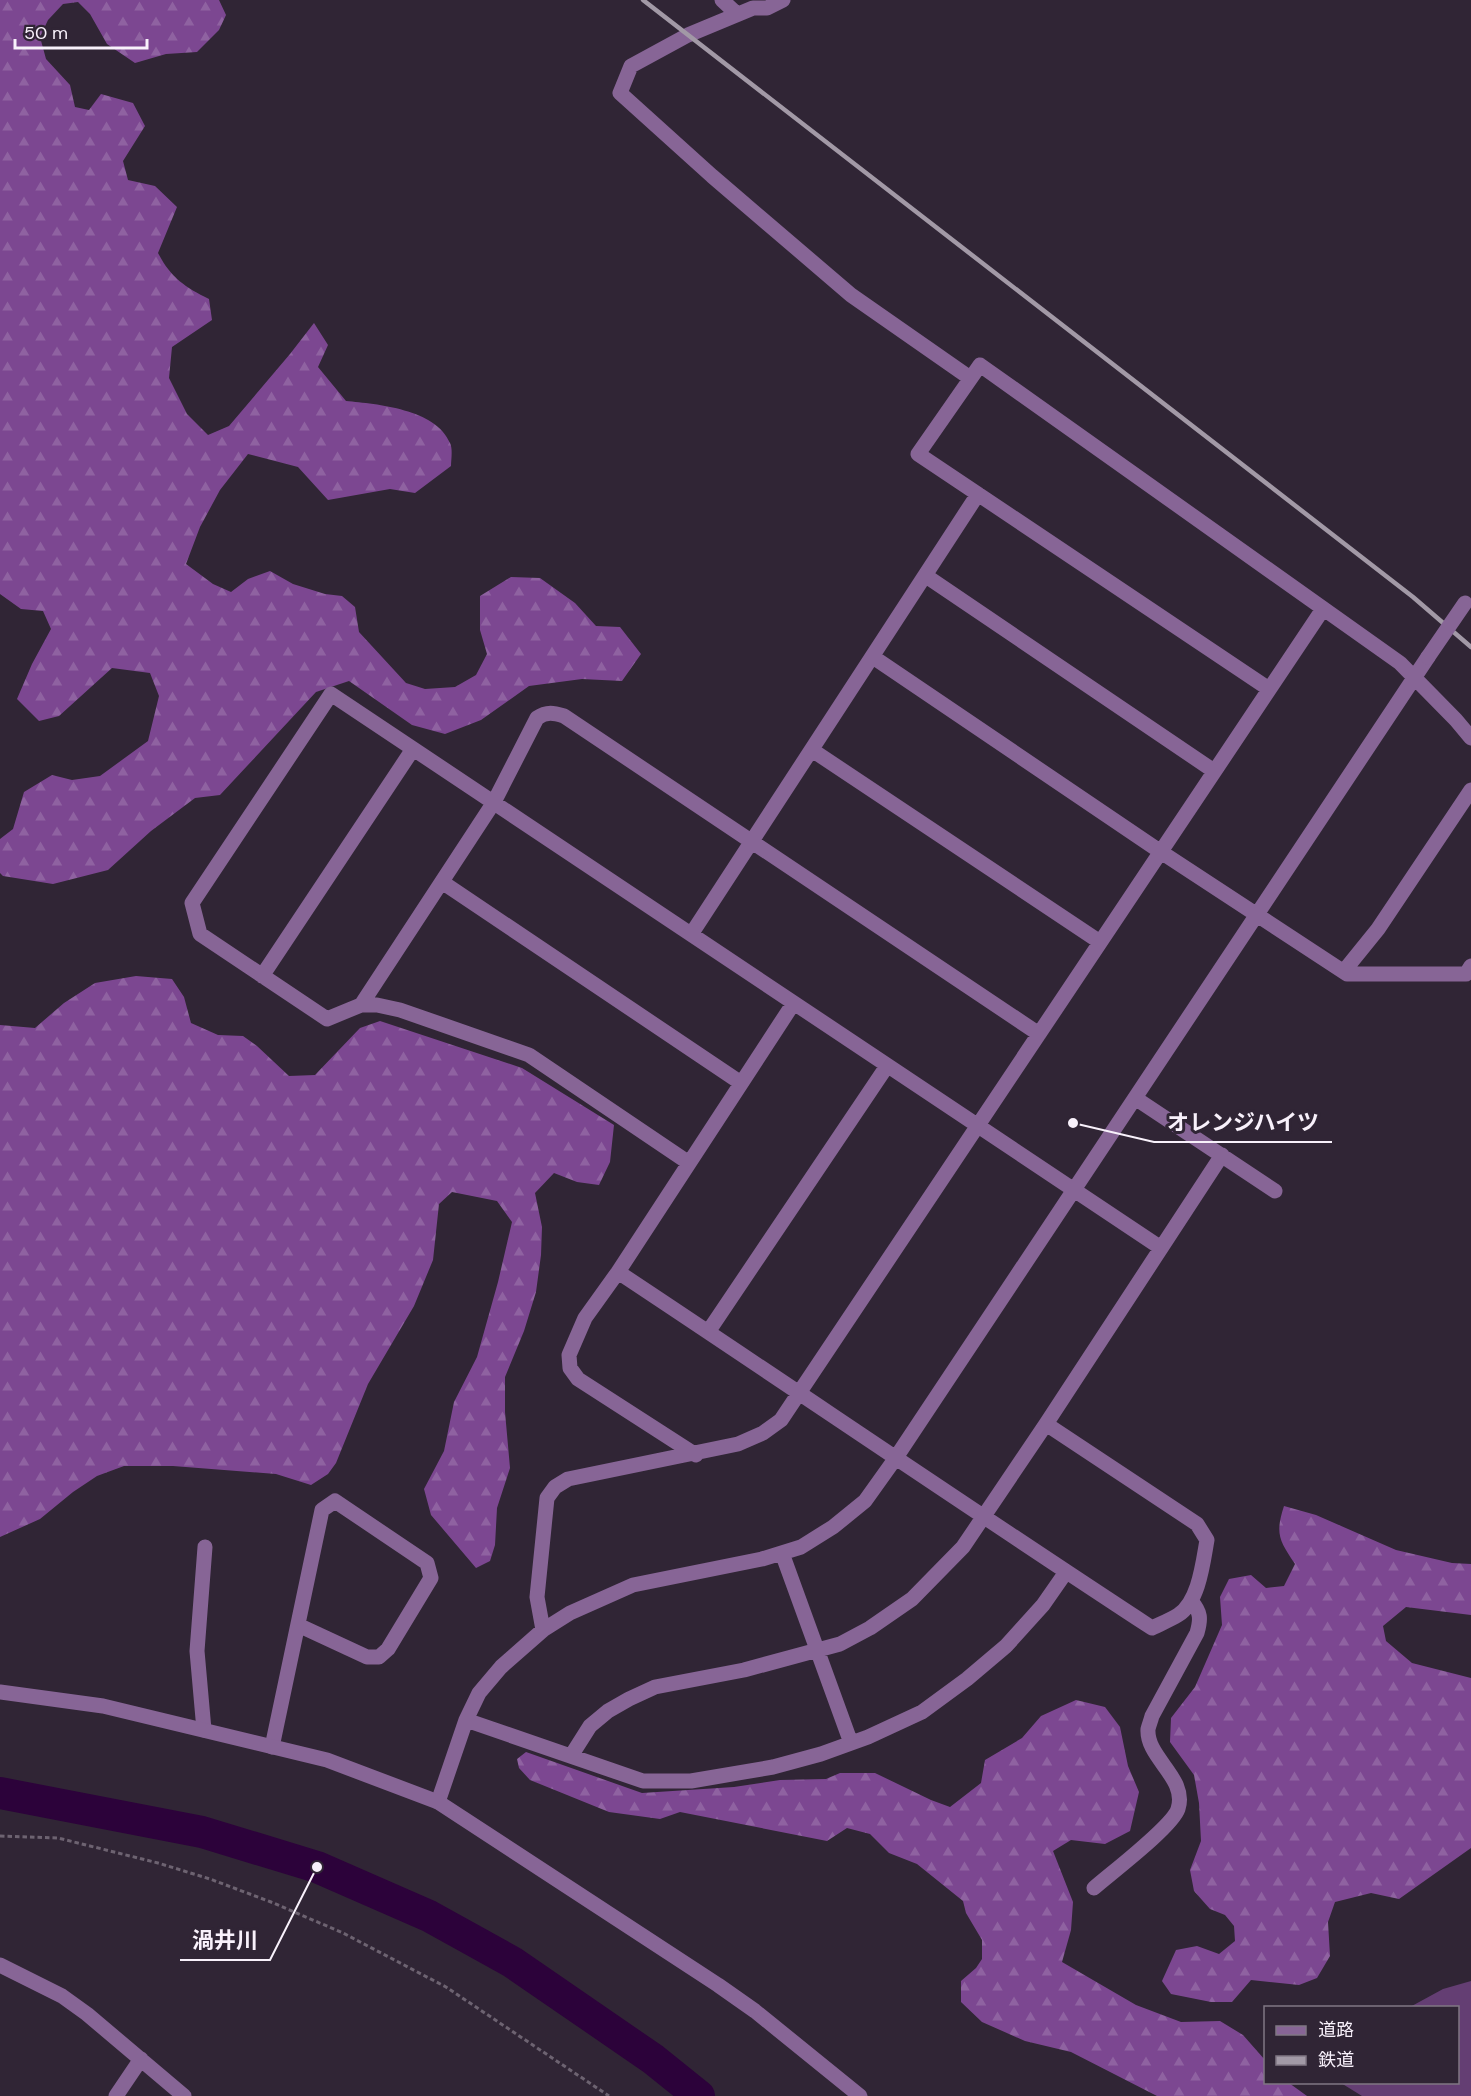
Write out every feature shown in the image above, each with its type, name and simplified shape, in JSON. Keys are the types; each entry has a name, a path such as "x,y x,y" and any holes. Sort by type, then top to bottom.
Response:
{"street":[{"path":"722,0 737,14"},
{"path":"783,0 767,8 753,8 688,35 631,66 620,93 712,176 851,295 970,378"},
{"path":"1269,689 918,454 980,365 1401,663 1471,738"},
{"path":"692,933 978,494"},
{"path":"926,576 1214,771"},
{"path":"438,1802 466,1720 479,1693 501,1667 543,1630 570,1613 633,1586 762,1559 801,1547 833,1527 865,1501 895,1460 1468,598"},
{"path":"543,1630 537,1597 547,1498 555,1487 568,1479 696,1455 738,1444 764,1434 781,1420 1323,609"},
{"path":"873,657 1161,852 1347,974 1466,974 1471,966"},
{"path":"689,1163 529,1055 400,1010 377,1005 361,1005 327,1019 200,934 192,903 331,694 1161,1248"},
{"path":"361,1005 494,802 537,718 543,713 553,712 564,716 1039,1034"},
{"path":"262,976 413,749"},
{"path":"812,750 1100,942"},
{"path":"1344,972 1378,928 1471,790"},
{"path":"442,882 741,1083"},
{"path":"696,1455 578,1379 570,1368 568,1355 585,1318 618,1272 793,1004"},
{"path":"708,1332 887,1066"},
{"path":"1135,1098 1275,1191"},
{"path":"571,1756 591,1725 608,1711 638,1695 655,1688 744,1670 840,1644 870,1628 912,1599 963,1547 1222,1155"},
{"path":"618,1272 800,1393 895,1460 1152,1628 1180,1614 1191,1601 1202,1567 1207,1540 1197,1524 1046,1424"},
{"path":"272,1747 322,1510 335,1501 427,1563 431,1578 388,1649 379,1657 367,1657 298,1625"},
{"path":"204,1730 197,1651 205,1546"},
{"path":"782,1553 851,1743"},
{"path":"466,1720 643,1781 691,1781 773,1767 851,1743 922,1712 967,1679 1006,1646 1043,1605 1066,1572"},
{"path":"1094,1888 1170,1823 1178,1809 1176,1786 1150,1740 1148,1728 1152,1716 1197,1633 1201,1620 1198,1609 1191,1601"},
{"path":"0,1692 103,1706 327,1760 438,1802 718,1985 860,2096"},
{"path":"0,1967 62,1996 87,2014 184,2096"},
{"path":"116,2096 141,2059"}],"path":[{"path":"0,1836 58,1838 158,1863 210,1879 281,1906 343,1933 446,1987 609,2096"}],"shaded area":[{"path":"1471,1981 1471,2096 1362,2096 1343,2084 1459,2084 1459,2006 1412,2006 1443,1989"}],"green space":[{"path":"0,0 219,0 226,15 219,30 197,52 166,54 135,63 107,44 90,14 78,2 63,4 48,20 40,37 46,59 70,85 75,107 89,110 101,94 133,103 145,126 123,161 128,180 155,186 177,207 158,253 179,281 209,299 212,320 172,347 169,378 187,414 208,435 229,426 314,323 328,345 318,367 346,401 404,410 419,416 443,432 451,445 451,466 415,493 390,489 328,500 298,467 248,454 220,490 200,527 186,564 213,584 231,592 248,579 270,571 293,584 325,594 342,596 355,607 359,632 406,683 425,689 455,687 476,675 487,654 480,630 480,596 511,577 540,578 575,603 596,626 620,627 641,654 622,681 582,679 529,686 481,720 445,734 412,725 349,681 316,692 220,795 195,798 151,831 108,870 53,884 3,876 0,873 0,839 13,829 24,792 52,775 72,780 100,776 148,741 159,696 150,673 112,668 59,716 39,721 17,699 51,629 43,611 21,609 0,594"},
{"path":"136,976 172,979 184,997 191,1023 218,1035 243,1036 289,1076 315,1075 360,1028 380,1021 522,1068 614,1125 610,1162 599,1185 577,1182 554,1173 535,1193 542,1227 541,1255 536,1292 524,1331 505,1377 505,1412 510,1468 497,1508 495,1545 490,1561 476,1568 431,1515 424,1489 444,1451 454,1402 477,1357 512,1222 497,1201 452,1192 439,1204 433,1260 414,1306 368,1384 336,1463 328,1474 311,1485 276,1474 173,1466 124,1466 97,1476 40,1519 0,1537 0,1025 35,1028 64,1003 95,983"},
{"path":"1284,1506 1316,1515 1396,1550 1452,1563 1471,1564 1471,1615 1406,1607 1383,1626 1386,1641 1412,1663 1471,1678 1471,1848 1399,1899 1371,1893 1335,1902 1328,1922 1330,1956 1317,1978 1299,1985 1251,1980 1232,2002 1211,2002 1171,1994 1162,1981 1176,1950 1197,1946 1219,1954 1235,1941 1234,1926 1225,1915 1210,1909 1194,1891 1190,1870 1201,1841 1199,1803 1194,1775 1170,1742 1171,1718 1195,1687 1222,1625 1220,1597 1229,1579 1251,1575 1266,1588 1284,1586 1295,1564 1280,1537 1279,1530"},
{"path":"1076,1700 1105,1707 1120,1727 1128,1766 1139,1792 1130,1831 1105,1844 1071,1840 1053,1851 1073,1902 1071,1930 1062,1962 1136,2005 1181,2022 1220,2021 1243,2035 1264,2059 1264,2084 1290,2084 1307,2096 1157,2096 1071,2052 1025,2041 982,2022 961,2002 961,1981 976,1968 982,1959 982,1940 966,1913 963,1901 917,1864 889,1853 870,1834 847,1828 827,1841 680,1812 660,1819 609,1812 530,1780 519,1768 517,1759 526,1752 642,1793 734,1787 780,1780 826,1779 840,1773 875,1773 950,1807 981,1783 985,1760 1022,1738 1041,1716"}],"waterway":[{"path":"0,1793 202,1832 317,1867 429,1916 512,1962 653,2059 699,2096"}],"railway":[{"path":"643,0 1413,597 1471,647"}],"place":[{"name":"オレンジハイツ","path":"1073,1123"},
{"name":"渦井川","path":"317,1867"}]}
